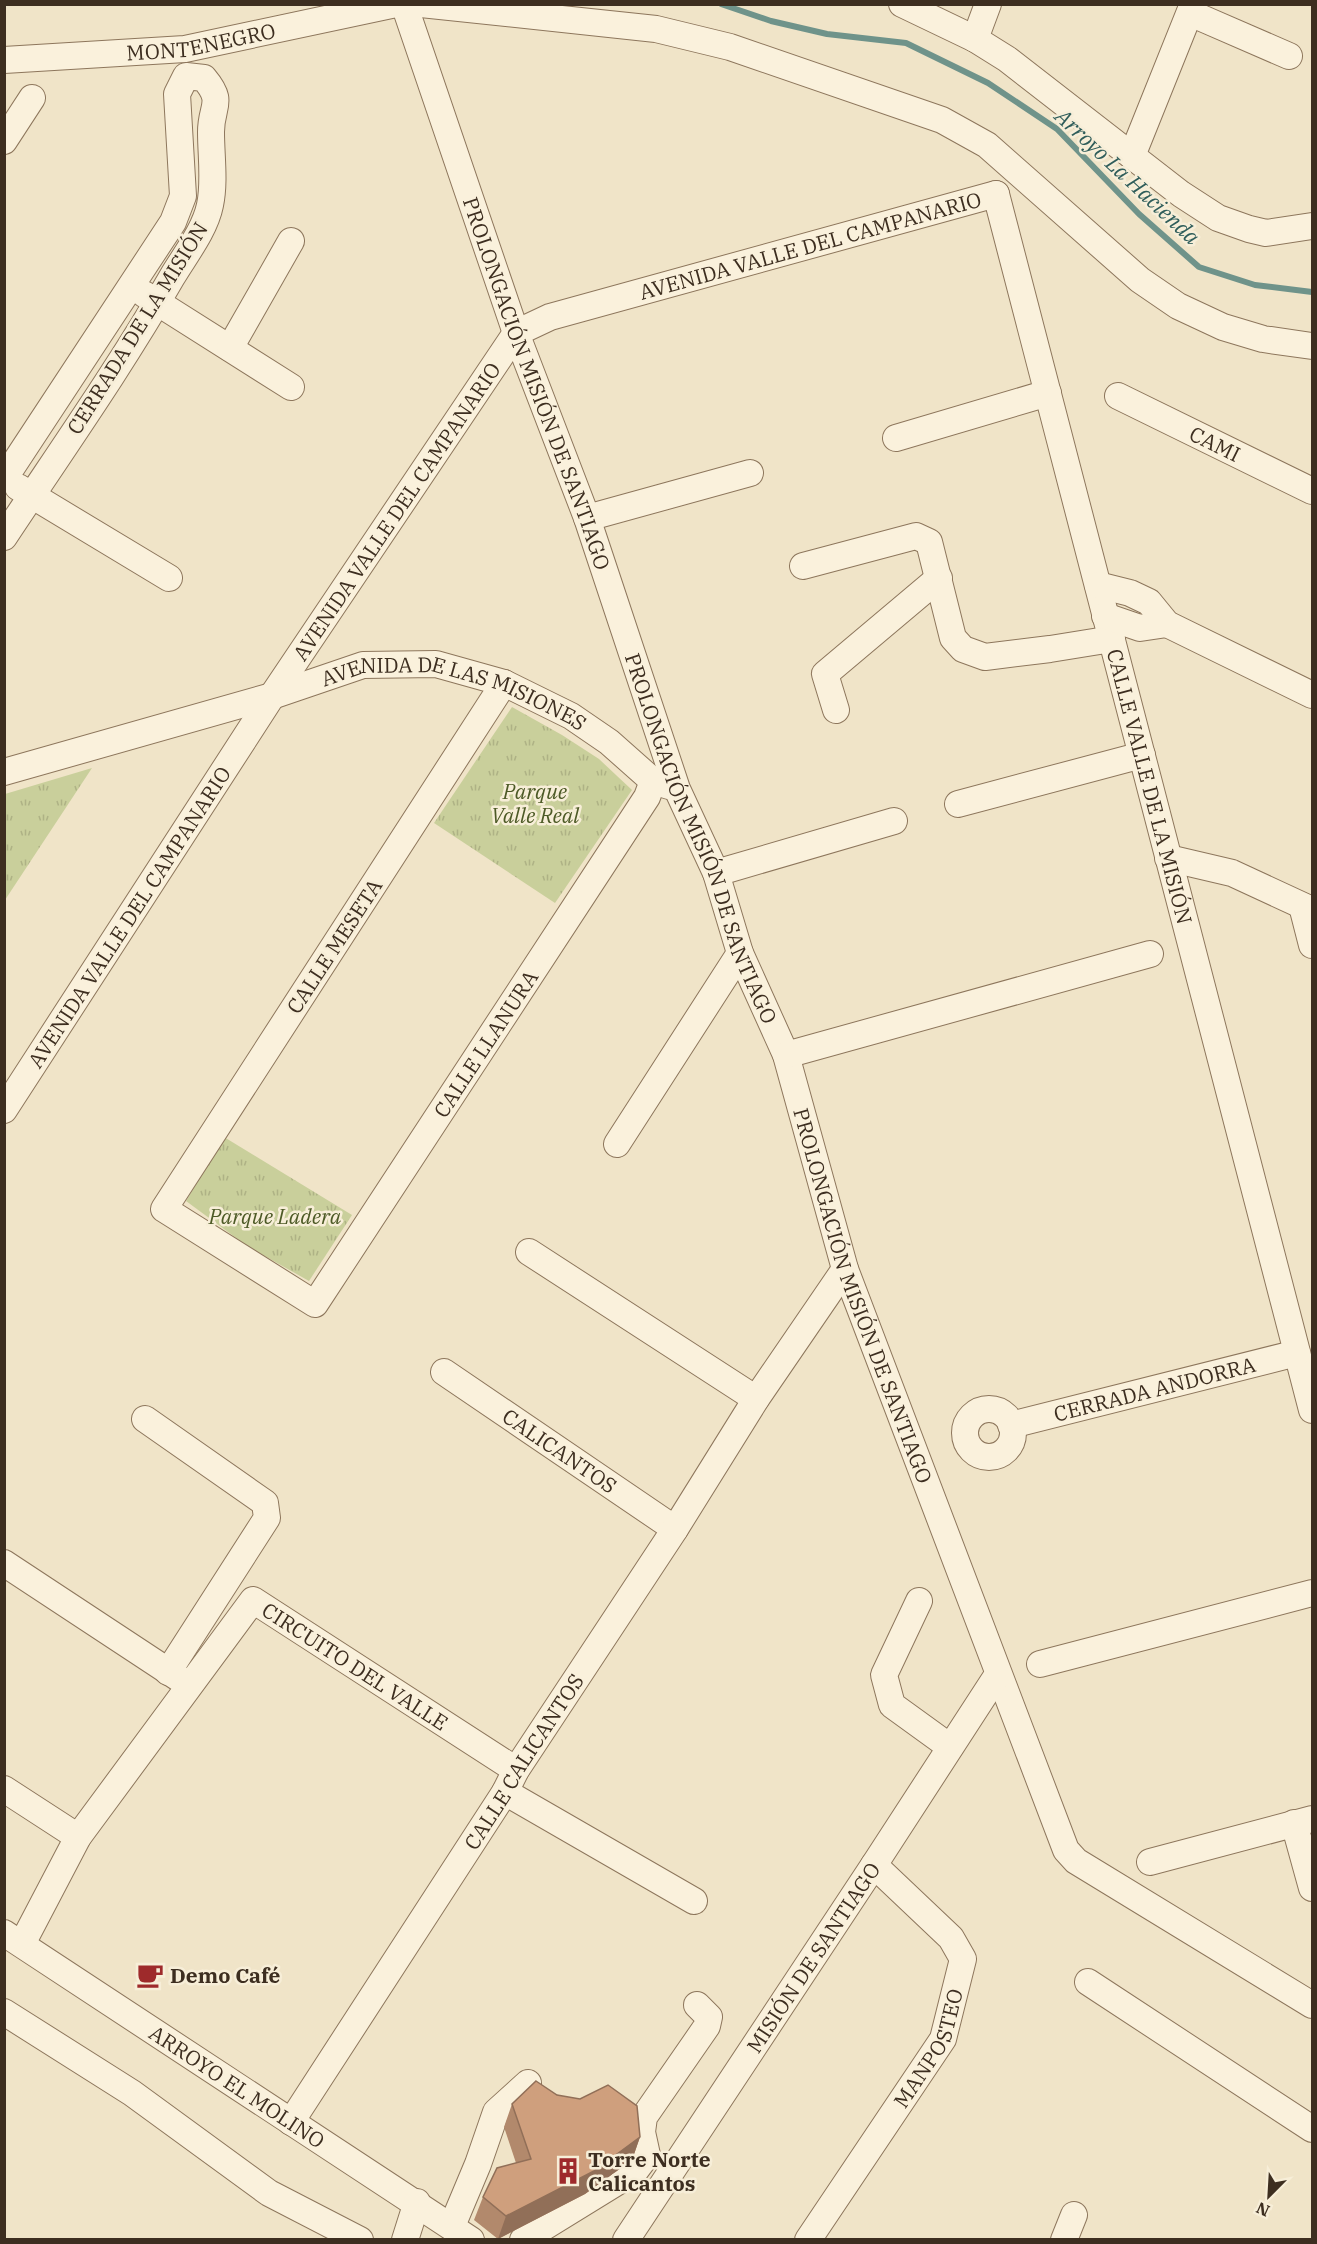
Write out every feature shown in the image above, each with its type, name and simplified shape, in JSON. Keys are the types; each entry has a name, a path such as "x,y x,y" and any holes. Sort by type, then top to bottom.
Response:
{"street":[{"name":"MONTENEGRO","path":"4,60 185,49 396,4"},
{"name":"PROLONGACIÓN MISIÓN DE SANTIAGO","path":"404,4 516,333 587,518 665,785 716,873 740,953 786,1055 846,1269 1066,1851 1076,1861 1312,2005"},
{"path":"421,4 656,29 730,47 942,120 987,145 1140,280 1178,306 1223,327 1263,339 1312,345"},
{"path":"902,4 975,39 1007,59 1182,194 1218,218 1249,230 1266,232 1312,226"},
{"path":"975,39 988,4"},
{"path":"1132,156 1192,9 1289,56"},
{"name":"CERRADA DE LA MISIÓN","path":"4,537 158,302 202,224 210,205 213,151 211,131 215,106 215,91 204,78 186,76 177,94 183,196 173,222 5,479"},
{"path":"4,141 32,98"},
{"path":"996,194 1016,170"},
{"name":"AVENIDA VALLE DEL CAMPANARIO","path":"4,1110 272,696 516,333 550,317 996,194"},
{"name":"CALLE VALLE DE LA MISIÓN","path":"996,194 1312,1410"},
{"path":"230,348 291,241"},
{"path":"131,286 291,387"},
{"path":"896,438 1048,393"},
{"name":"CAMI","path":"1118,396 1312,490"},
{"path":"587,518 750,473"},
{"path":"5,479 170,578"},
{"path":"803,566 916,536 929,542 953,638 963,648 985,657 1050,649 1109,628 1140,628 1167,624"},
{"path":"836,710 825,674 939,578"},
{"path":"1098,585 1130,593 1149,602 1167,624 1312,695"},
{"name":"AVENIDA DE LAS MISIONES","path":"9,768 272,696 363,665 436,664 504,683 571,716 665,785"},
{"name":"CALLE MESETA","path":"315,1304 165,1209 504,683"},
{"path":"958,804 1142,755"},
{"name":"CALLE LLANURA","path":"315,1304 646,797 665,785"},
{"path":"716,873 894,821"},
{"path":"1166,849 1215,856 1232,873 1307,908 1312,945"},
{"path":"617,1144 740,953"},
{"path":"786,1055 1150,954"},
{"path":"529,1252 756,1399"},
{"name":"CALLE CALICANTOS","path":"291,2122 675,1529 756,1399 846,1269"},
{"name":"CERRADA ANDORRA","path":"1011,1425 1297,1353"},
{"name":"CALICANTOS","path":"444,1372 675,1529"},
{"path":"145,1419 266,1503 267,1518 168,1672"},
{"path":"4,1563 191,1685"},
{"path":"1040,1664 1312,1593"},
{"name":"CIRCUITO DEL VALLE","path":"13,1938 78,1837 253,1600 510,1781"},
{"path":"919,1601 884,1676 892,1705 950,1747"},
{"name":"MISIÓN DE SANTIAGO","path":"626,2240 998,1674"},
{"path":"510,1781 694,1901"},
{"path":"4,1790 78,1837"},
{"path":"1150,1862 1304,1821 1312,1888"},
{"name":"MANPOSTEO","path":"808,2240 943,2039 963,1959 951,1938 874,1865"},
{"name":"ARROYO EL MOLINO","path":"13,1938 461,2233"},
{"path":"1088,1982 1312,2129"},
{"path":"523,2240 635,2171 641,2163 647,2154 642,2132 645,2117 707,2026 709,2017 697,2005"},
{"path":"4,2012 132,2092 269,2193 360,2240"},
{"path":"461,2233 478,2164 496,2112 528,2083"},
{"path":"405,2240 417,2202"},
{"path":"1064,2240 1074,2214"}],"green space":[{"name":"Parque Valle Real","path":"512,707 599,759 632,790 555,903 434,823"},
{"path":"92,768 5,900 5,794"},
{"name":"Parque Ladera","path":"224,1137 352,1215 309,1281 247,1246 186,1201"}],"building":[{"name":"Torre Norte Calicantos","path":"536,2081 557,2095 580,2099 608,2085 637,2106 640,2137 594,2171 506,2216 483,2197 497,2168 531,2159 512,2104"}],"waterway":[{"name":"Arroyo La Hacienda","path":"721,4 771,21 827,34 906,43 988,83 1057,129 1139,214 1199,267 1255,285 1312,292"}],"place":[{"name":"Demo Café","path":"150,1975"},
{"name":"Torre Norte Calicantos","path":"568,2171"}]}
